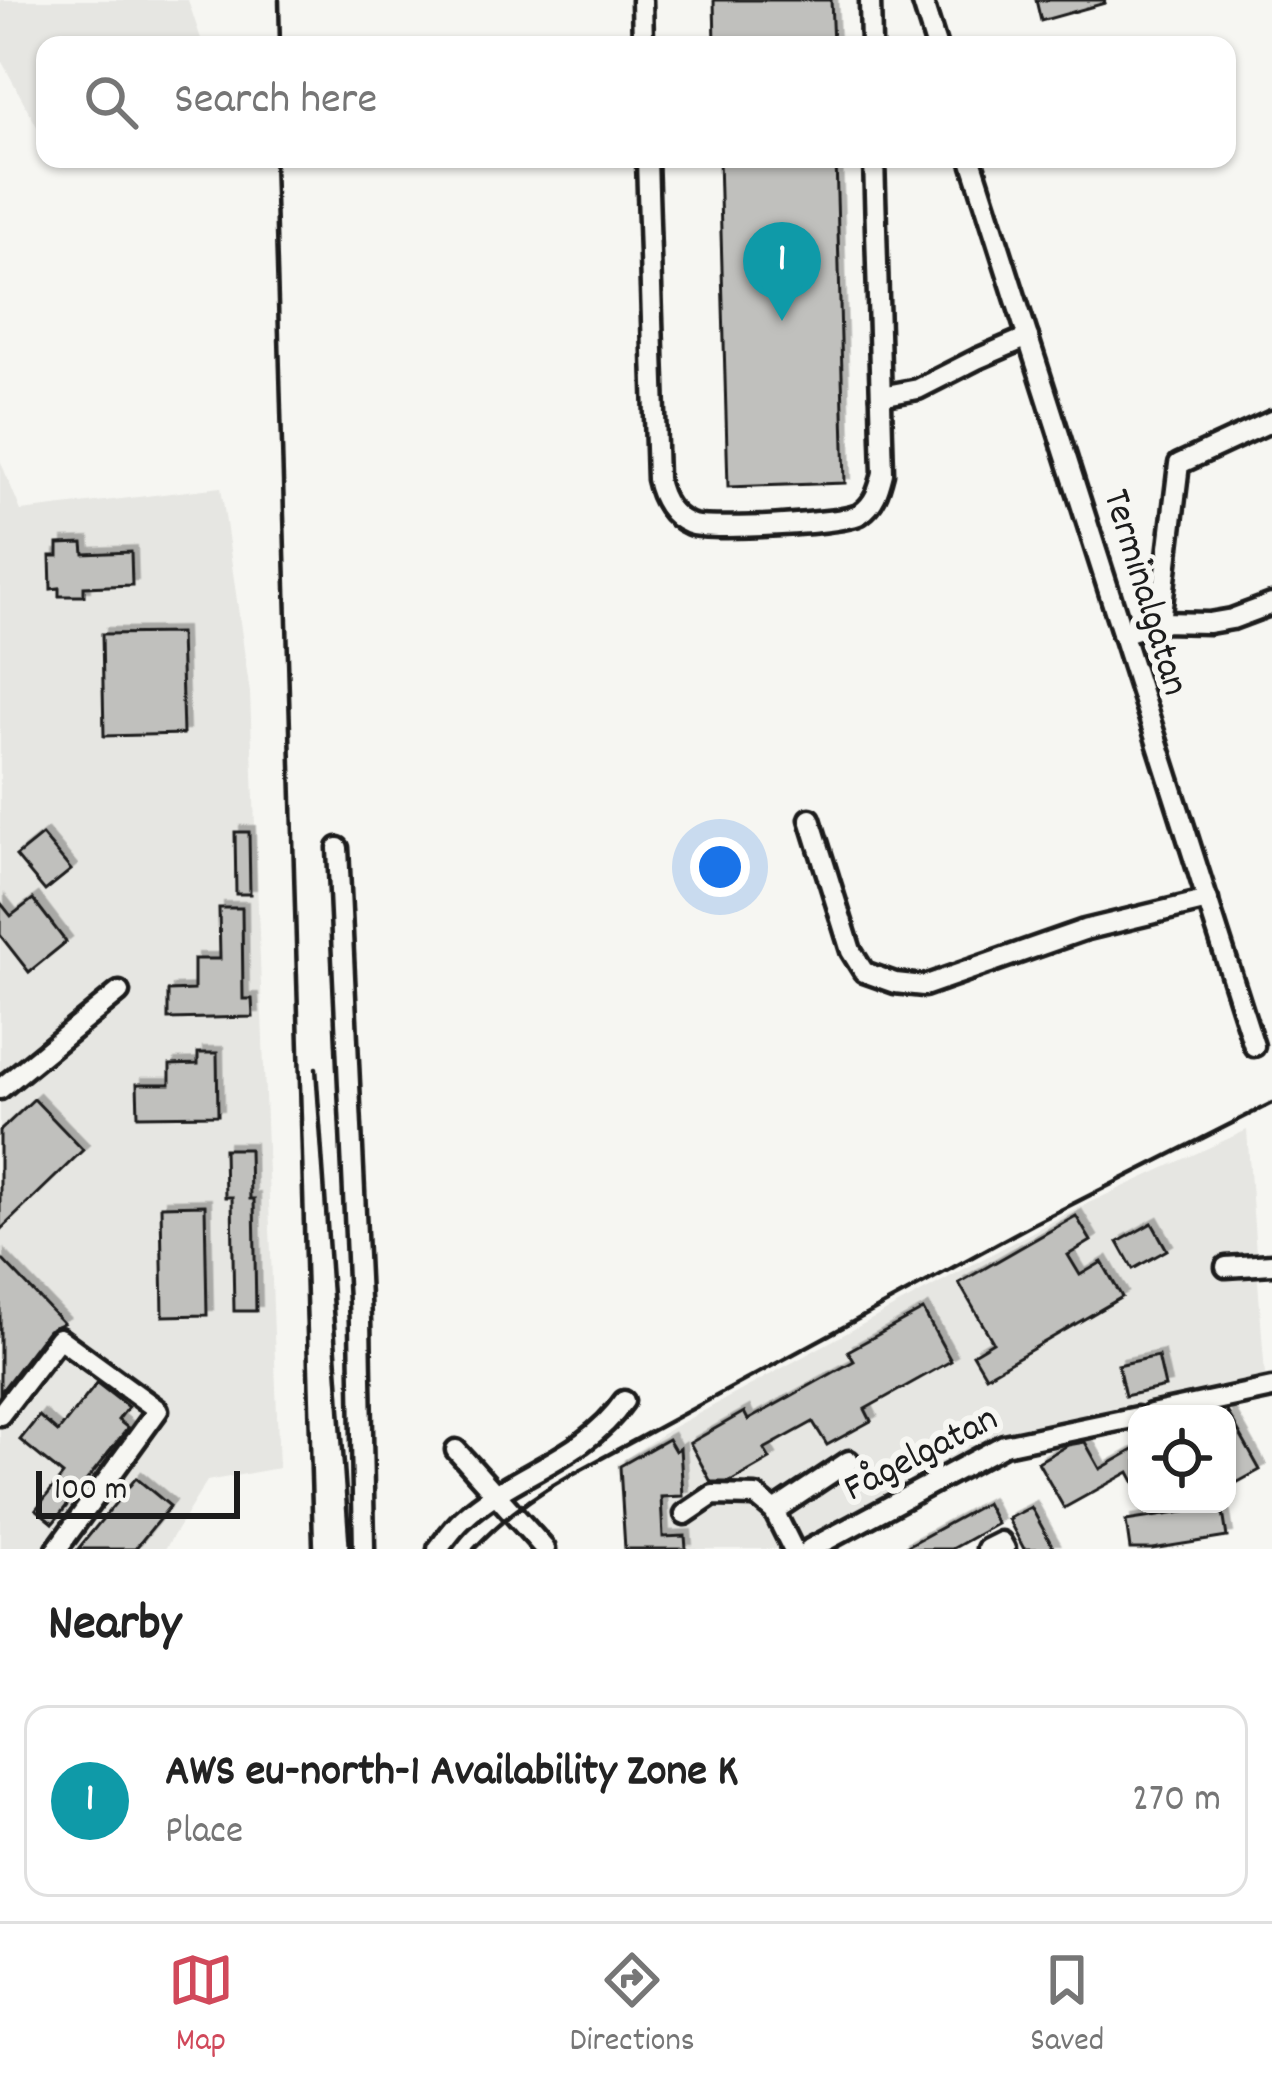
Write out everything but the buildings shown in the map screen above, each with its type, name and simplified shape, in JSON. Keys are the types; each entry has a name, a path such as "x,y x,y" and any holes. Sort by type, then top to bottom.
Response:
{"street":[{"path":"642,0 644,36"},
{"path":"870,0 871,36"},
{"path":"922,0 933,36"},
{"path":"647,168 657,479 667,505 688,524 699,526 851,519 874,500 883,473 874,168"},
{"name":"Terminalgatan","path":"974,168 1254,1046"},
{"path":"880,396 918,389 1028,337"},
{"path":"1160,622 1179,464 1272,421"},
{"path":"1122,634 1160,622 1232,619 1272,604"},
{"path":"810,819 851,950 864,972 895,983 924,986 1084,929 1208,900"},
{"path":"338,848 360,1321 364,1549"},
{"path":"0,1090 119,992"},
{"path":"1226,1267 1272,1264"},
{"path":"0,1415 59,1338 158,1411 58,1549"},
{"path":"1193,1405 1272,1388"},
{"path":"438,1549 460,1521 588,1439 624,1401"},
{"name":"Fågelgatan","path":"810,1549 1004,1445 1128,1419"},
{"path":"456,1450 545,1549"},
{"path":"774,1510 849,1462"},
{"path":"685,1514 712,1495 756,1496 774,1510 793,1549"},
{"path":"987,1549 1000,1542 1005,1549"}],"shaded area":[{"path":"0,0 188,0 200,36 36,36 36,125 0,58"},
{"path":"0,460 21,511 221,487 250,693 279,1468 207,1481 165,1549 0,1549"},
{"path":"1247,1130 1265,1376 988,1439 793,1549 624,1549 617,1464 672,1428 1071,1211"}],"railway":[{"path":"279,0 280,36"},
{"path":"274,168 313,1549"},
{"path":"316,1068 350,1549"},
{"path":"474,1549 518,1509 567,1477 1033,1224 1272,1103"}],"place":[{"name":"AWS eu-north-1 Availability Zone K","path":"782,321"}]}
